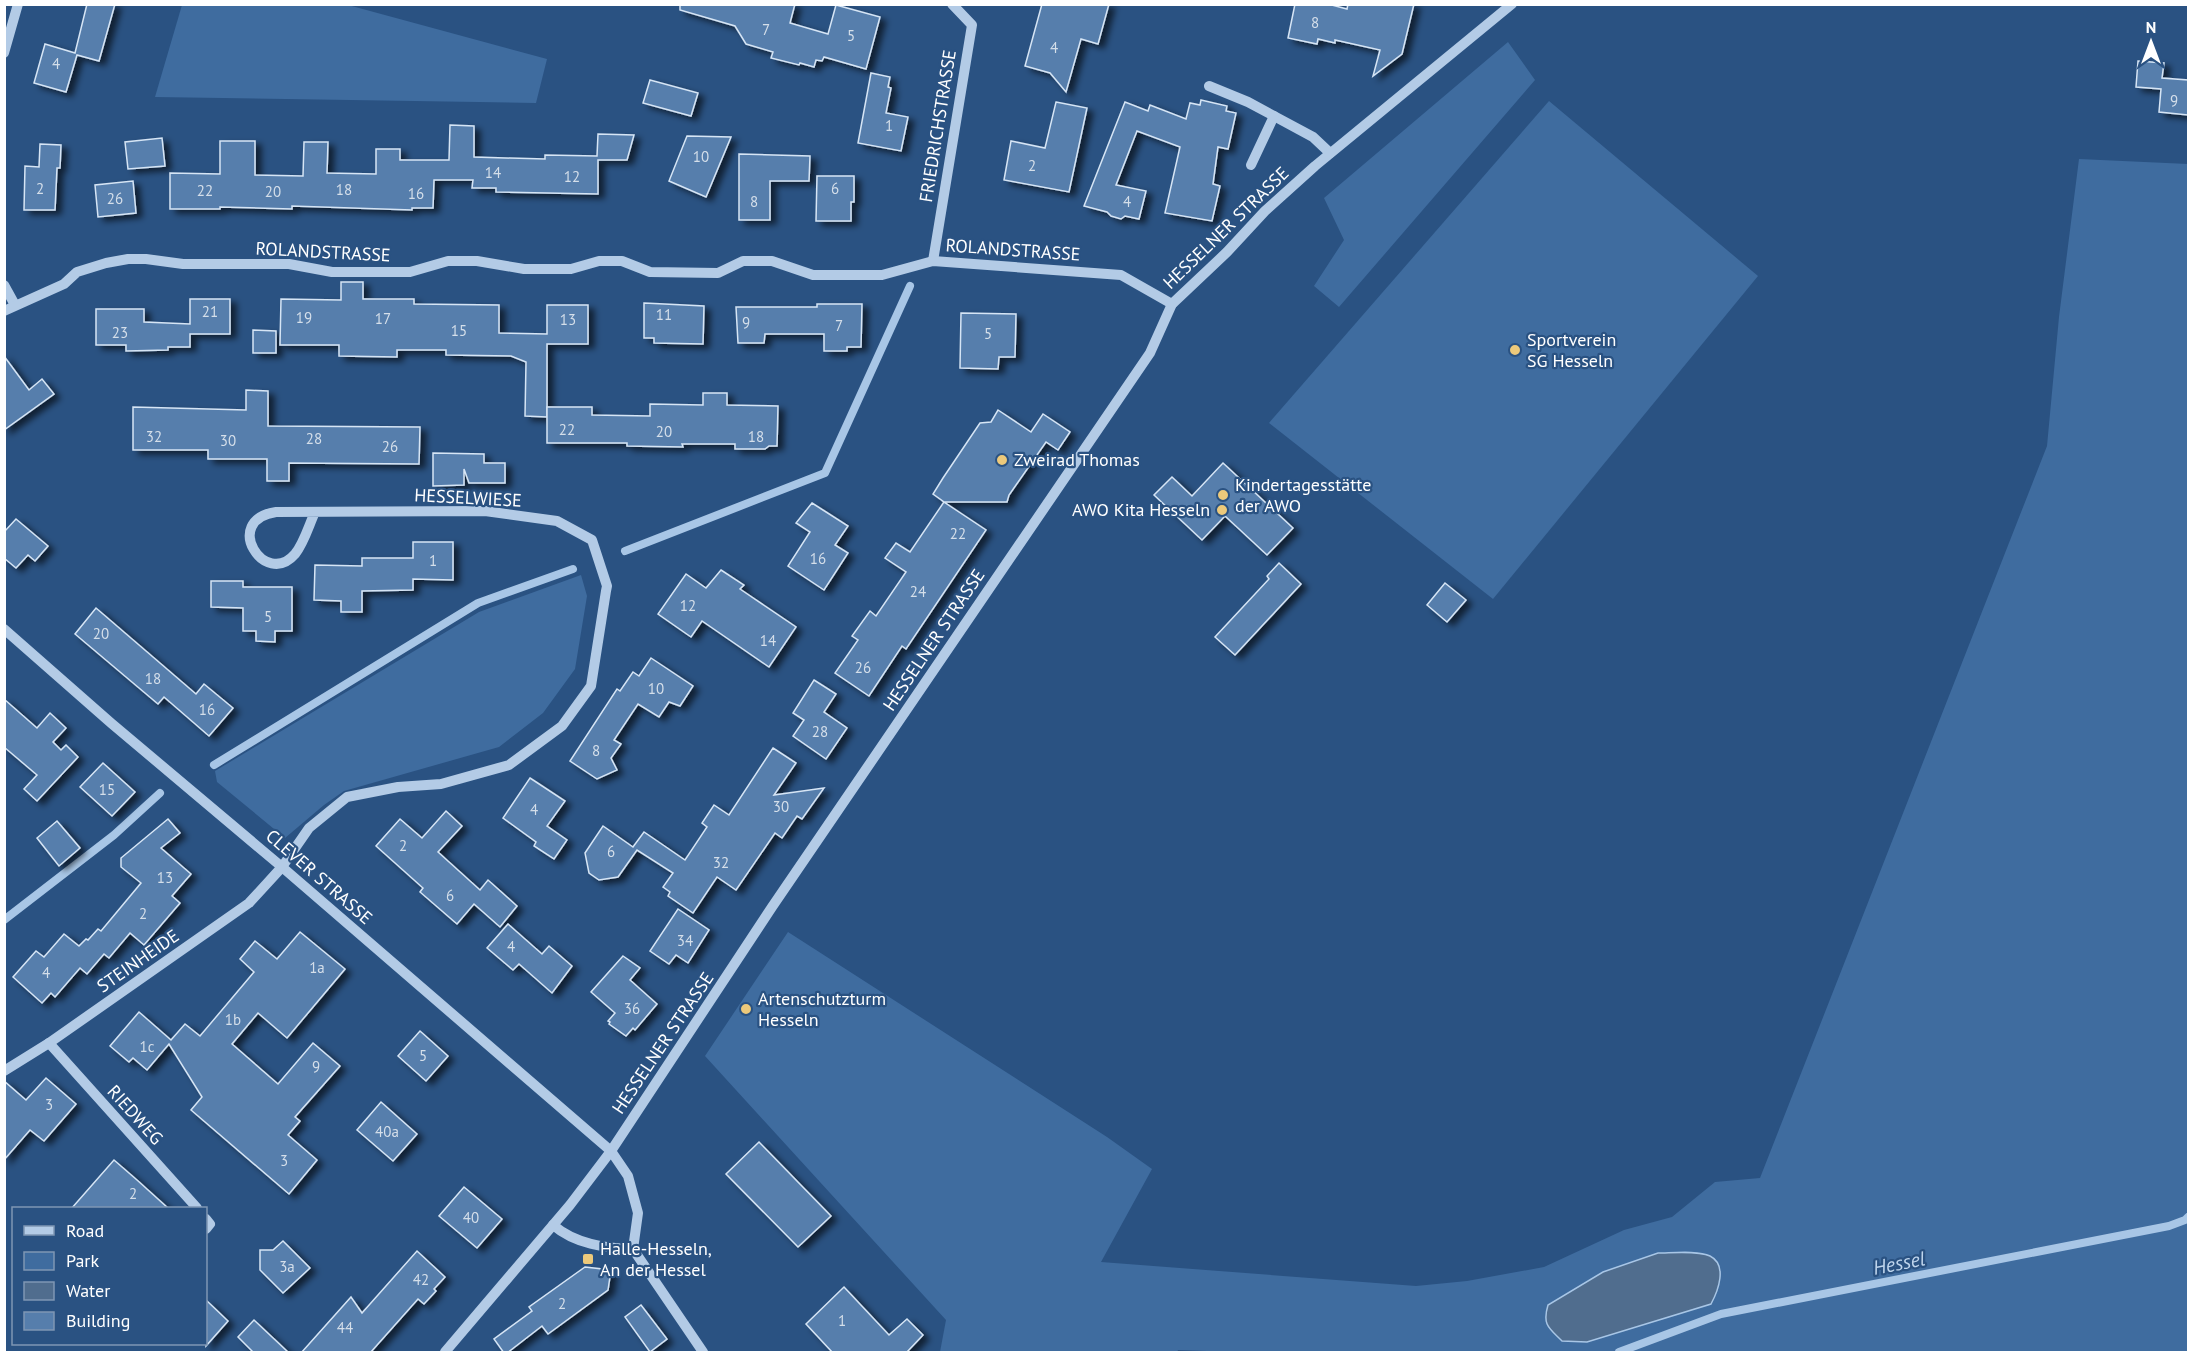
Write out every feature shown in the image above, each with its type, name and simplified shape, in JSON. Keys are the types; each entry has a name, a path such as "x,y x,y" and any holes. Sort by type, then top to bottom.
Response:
{"street":[{"path":"4,53 18,4"},
{"name":"FRIEDRICHSTRASSE","path":"933,261 972,25 952,4"},
{"name":"HESSELNER STRASSE","path":"445,1353 553,1225 611,1151 790,881 1150,353 1172,304 1265,211 1330,153 1512,4"},
{"path":"1209,86 1248,102 1313,137 1330,153"},
{"path":"1251,165 1274,116"},
{"name":"ROLANDSTRASSE","path":"4,311 15,304 64,284 77,272 128,259 183,264 289,264 332,272 410,272 448,261 477,261 525,269 571,269 599,261 622,261 650,272 718,273 743,261 772,261 813,275 882,275 933,261 1121,275 1172,304"},
{"path":"4,285 15,304"},
{"name":"HESSELWIESE","path":"282,867 309,828 347,797 398,786 441,784 509,765 562,726 591,686 607,586 592,540 557,521 485,511 276,512 261,516 251,528 251,544 254,552 267,562 283,562 290,559 300,547 315,512"},
{"name":"CLEVER STRASSE","path":"4,629 611,1151 628,1176 638,1213 633,1249"},
{"name":"STEINHEIDE","path":"4,1071 49,1043 249,903 282,867"},
{"name":"RIEDWEG","path":"49,1043 194,1207"},
{"path":"553,1225 562,1233 602,1247 633,1249 703,1353"}],"green space":[{"path":"182,5 348,5 547,59 536,103 155,97"},
{"path":"1508,42 1535,80 1339,307 1314,286 1344,240 1324,198"},
{"name":"Sportverein SG Hesseln","path":"1549,101 1758,276 1493,599 1269,423"},
{"path":"2079,159 2188,164 2188,1352 1236,1352 1178,1350 1177,1352 940,1352 946,1320 705,1056 788,932 1107,1137 1152,1169 1101,1262 1416,1286 1467,1281 1544,1267 1624,1230 1672,1217 1715,1182 1760,1178 2047,446 2059,317"},
{"path":"581,575 587,596 575,669 543,713 499,747 344,791 285,838 217,782 215,771 479,612"}],"water":[{"path":"1658,1253 1699,1253 1715,1260 1719,1265 1720,1278 1711,1304 1587,1342 1562,1341 1550,1329 1546,1322 1548,1305 1603,1272"}],"building":[{"path":"87,4 115,4 99,61 77,55 66,92 34,83 45,44 75,53"},
{"path":"680,4 795,4 790,23 828,34 836,5 880,17 866,69 824,57 822,61 816,60 814,67 771,58 773,52 746,44 735,26 680,10"},
{"path":"1042,4 1109,4 1098,44 1081,39 1066,92 1050,73 1025,66"},
{"path":"1295,4 1328,4 1347,9 1348,4 1414,4 1402,54 1373,76 1380,50 1335,40 1335,43 1318,39 1317,44 1288,38"},
{"path":"2138,61 2164,63 2162,78 2188,80 2188,115 2159,112 2161,89 2136,87"},
{"path":"871,73 890,77 888,87 891,88 886,113 908,117 901,151 858,143"},
{"path":"650,80 698,93 691,116 643,103"},
{"path":"1201,100 1227,106 1226,111 1236,113 1228,149 1218,147 1213,184 1220,186 1212,221 1165,213 1180,147 1137,131 1116,185 1146,191 1139,219 1125,216 1121,219 1107,212 1084,206 1125,102 1148,111 1150,105 1186,119 1190,103 1200,105"},
{"path":"1056,102 1087,108 1069,192 1004,180 1011,141 1045,148"},
{"path":"450,125 474,126 474,157 545,159 545,155 597,156 598,134 634,135 627,160 598,160 598,194 496,192 496,188 472,188 473,180 434,180 433,208 412,208 412,210 292,206 292,209 220,207 220,209 170,209 170,173 220,174 220,141 255,141 255,175 303,176 304,142 328,142 327,173 376,174 376,149 400,149 400,160 449,160"},
{"path":"687,136 731,137 706,197 669,181"},
{"path":"162,138 165,166 128,169 125,142"},
{"path":"40,144 61,145 60,168 57,168 55,210 24,210 25,166 39,167"},
{"path":"739,154 810,156 809,181 770,181 770,220 739,220"},
{"path":"817,176 854,176 851,221 816,221"},
{"path":"133,181 136,213 98,217 95,185"},
{"path":"341,282 363,282 363,299 414,299 414,304 499,305 499,333 547,334 547,305 588,305 588,344 547,344 547,417 525,416 526,362 511,356 446,355 446,350 397,350 397,357 339,356 339,345 280,345 281,299 341,300"},
{"path":"190,299 230,299 230,334 190,334 190,347 168,347 168,350 126,351 126,345 96,345 96,309 144,309 144,322 190,324"},
{"path":"644,303 704,306 703,344 654,343 654,338 644,338"},
{"path":"817,304 862,304 861,347 847,347 847,351 824,351 824,334 765,334 764,343 738,343 736,307 817,307"},
{"path":"961,313 1016,314 1015,357 999,357 998,369 960,368"},
{"path":"253,330 276,331 276,353 253,353"},
{"path":"4,356 29,390 42,379 54,394 4,430"},
{"path":"246,390 268,391 268,426 420,427 419,464 289,463 289,481 267,481 267,459 208,459 208,450 133,450 133,407 246,410"},
{"path":"703,393 727,393 727,405 778,406 777,446 769,446 765,449 735,449 735,444 682,444 683,447 627,446 627,443 547,443 547,407 592,407 592,415 650,416 650,404 703,405"},
{"path":"998,410 1031,432 1043,414 1070,432 1058,450 1046,442 1009,495 1007,502 944,502 933,494 980,423 991,422"},
{"path":"433,453 484,454 484,463 505,463 505,483 469,483 464,469 464,485 433,486"},
{"name":"AWO Kita Hesseln","path":"1223,463 1293,528 1267,555 1225,516 1202,540 1154,495 1172,477 1192,496"},
{"path":"944,502 986,530 906,649 902,646 869,696 835,673 858,640 852,636 870,611 876,616 906,572 885,558 896,543 910,552"},
{"path":"812,503 848,526 835,545 848,553 824,590 788,566 810,532 796,523"},
{"path":"16,519 48,546 35,561 28,555 16,568 4,558 4,532"},
{"path":"413,542 453,542 453,580 413,579 413,590 362,591 362,612 341,612 341,601 314,600 315,565 362,566 362,558 413,558"},
{"path":"1279,563 1301,584 1235,655 1215,637 1269,579 1267,576"},
{"path":"721,570 744,585 740,589 796,627 769,667 702,621 691,637 658,614 686,574 706,588"},
{"path":"211,581 243,581 243,587 292,587 292,631 275,631 275,642 256,641 256,631 243,631 243,608 211,607"},
{"path":"1445,583 1466,600 1447,622 1427,605"},
{"path":"96,608 196,694 204,684 233,708 209,736 164,697 158,704 75,634"},
{"path":"651,658 693,686 680,706 669,702 659,717 638,704 614,740 621,744 611,758 617,770 597,779 570,761 617,689 620,691 633,672 639,676"},
{"path":"814,680 836,694 824,712 847,728 826,759 793,736 804,720 793,713"},
{"path":"4,699 37,728 50,713 66,728 53,742 61,750 66,745 78,757 37,801 24,789 37,775 4,747"},
{"path":"773,748 796,763 774,795 824,788 802,819 797,816 782,838 775,833 736,890 717,877 693,913 668,896 670,892 663,887 673,873 637,850 618,877 599,880 589,873 585,853 603,826 633,847 644,832 685,860 707,827 702,823 714,805 729,815"},
{"path":"103,763 135,792 112,816 80,787"},
{"path":"530,778 565,801 547,826 567,840 554,859 534,846 536,842 503,818"},
{"path":"446,811 462,826 438,852 480,890 488,880 517,906 500,927 474,904 457,924 420,892 423,888 376,846 400,819 422,838"},
{"path":"168,819 180,833 161,848 191,874 172,896 180,903 144,945 130,933 109,958 104,954 87,974 80,968 55,997 51,993 42,1003 13,977 36,951 44,957 64,934 79,946 98,929 101,931 141,883 121,867 121,858"},
{"path":"57,821 80,848 59,866 37,838"},
{"path":"678,909 709,930 688,963 676,955 669,964 650,951"},
{"path":"508,924 542,954 549,946 572,966 552,993 519,964 513,970 487,948"},
{"path":"300,932 345,969 287,1038 258,1013 232,1044 278,1084 313,1043 340,1066 295,1117 300,1121 288,1135 317,1160 289,1194 191,1110 202,1097 169,1044 147,1070 133,1058 129,1062 110,1046 139,1012 171,1040 185,1024 200,1036 254,972 240,959 255,941 277,959"},
{"path":"623,956 640,968 630,980 657,1004 635,1030 633,1028 626,1036 609,1024 608,1021 615,1013 591,992"},
{"path":"420,1031 448,1056 426,1081 398,1056"},
{"path":"46,1078 76,1104 44,1141 30,1130 4,1160 4,1081 26,1100"},
{"path":"381,1102 417,1134 393,1161 357,1130"},
{"path":"759,1142 831,1216 798,1247 726,1174"},
{"path":"114,1160 167,1207 73,1207"},
{"path":"464,1187 502,1219 477,1248 439,1216"},
{"path":"283,1241 310,1268 283,1293 260,1270 260,1250 273,1250"},
{"path":"417,1251 445,1277 424,1304 418,1299 370,1353 301,1353 351,1297 362,1313"},
{"path":"585,1267 611,1270 608,1290 548,1334 542,1326 504,1353 494,1339 532,1311 529,1307"},
{"path":"844,1287 889,1335 907,1319 923,1335 906,1353 833,1353 806,1324"},
{"path":"207,1301 228,1321 207,1345"},
{"path":"641,1305 667,1339 650,1352 625,1317"},
{"path":"254,1320 289,1353 254,1353 238,1337"}],"waterway":[{"path":"625,551 825,473 910,286"},
{"path":"214,765 478,603 573,569"},
{"path":"4,920 114,835 160,793"},
{"name":"Hessel","path":"1619,1352 1721,1314 2169,1226 2188,1217"}],"place":[{"name":"Sportverein SG Hesseln","path":"1515,350"},
{"name":"Zweirad Thomas","path":"1002,460"},
{"name":"Kindertagesstätte der AWO","path":"1223,495"},
{"name":"AWO Kita Hesseln","path":"1222,510"},
{"name":"Artenschutzturm Hesseln","path":"746,1009"},
{"name":"Halle-Hesseln, An der Hessel","path":"588,1259"}]}
